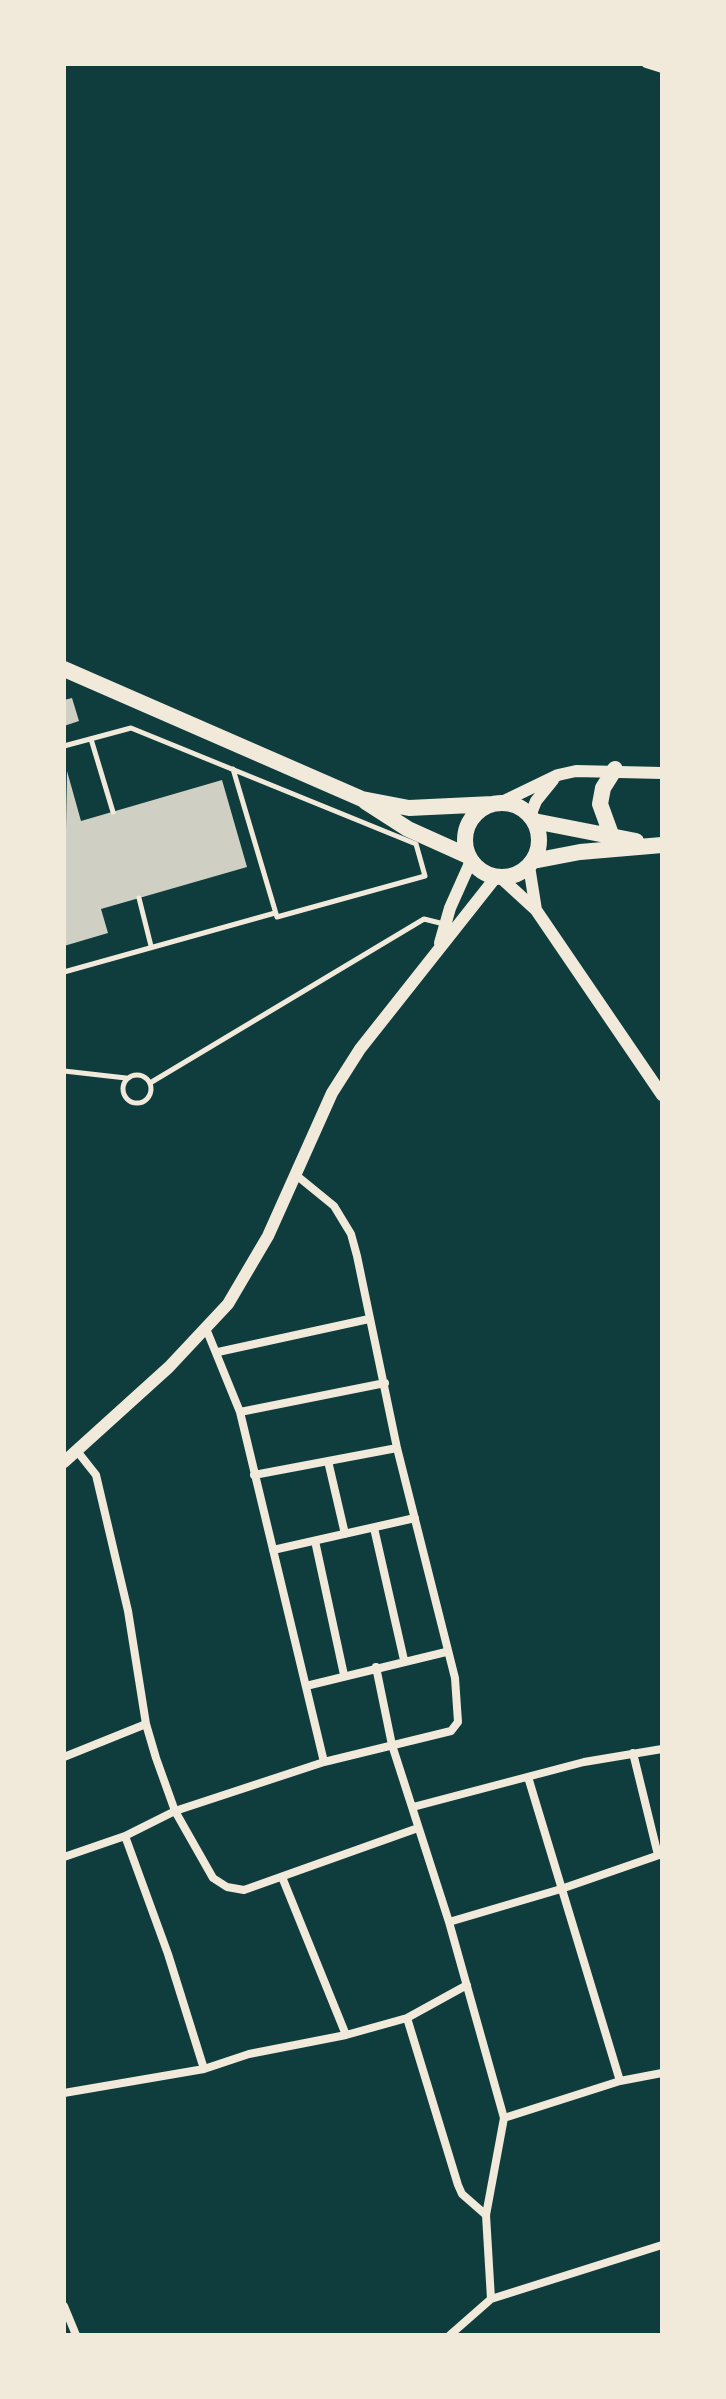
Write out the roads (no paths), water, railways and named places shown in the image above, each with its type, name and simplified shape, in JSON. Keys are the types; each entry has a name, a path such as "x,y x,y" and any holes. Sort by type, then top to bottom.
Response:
{"main road":[{"path":"64,669 362,799 399,824 469,858 498,877 520,873 531,864 658,845"},
{"path":"612,837 600,804 603,788 615,769"},
{"path":"362,799 409,808 514,805 532,819 658,845"},
{"path":"469,858 465,839 469,824 479,811 496,804"},
{"path":"531,864 539,838 532,819"}],"street":[{"path":"646,64 662,69"},
{"path":"496,804 558,775 588,769 662,773"},
{"path":"532,819 536,801 558,775"},
{"path":"440,946 469,858"},
{"path":"531,864 536,910"},
{"path":"64,1462 207,1331 249,1274 346,1071 440,946 465,920 498,877 536,910 662,1095"},
{"path":"64,1857 125,1836 175,1811 324,1762 456,1726 459,1701 397,1448 357,1256 343,1219 317,1190 296,1175"},
{"path":"218,1352 369,1319"},
{"path":"207,1331 240,1412 324,1762"},
{"path":"240,1412 385,1383"},
{"path":"254,1475 397,1448"},
{"path":"77,1451 96,1475 128,1611 146,1724 175,1811 205,1865 222,1884 244,1890 418,1828"},
{"path":"328,1461 345,1534"},
{"path":"273,1550 415,1518"},
{"path":"374,1528 404,1660"},
{"path":"315,1541 344,1675"},
{"path":"306,1686 446,1652"},
{"path":"376,1667 392,1745 449,1922 504,2118 486,2215 491,2299"},
{"path":"64,1757 146,1724"},
{"path":"413,1807 528,1777 662,1749"},
{"path":"449,1922 561,1889 660,1854 633,1753"},
{"path":"528,1777 620,2081"},
{"path":"125,1836 168,1954 204,2069"},
{"path":"282,1877 346,2035"},
{"path":"64,2093 204,2069 249,2054 346,2035 407,2018 467,1985"},
{"path":"407,2018 458,2185 462,2194 486,2215"},
{"path":"504,2118 620,2081 662,2073"},
{"path":"450,2335 491,2299 662,2245"},
{"path":"64,2306 76,2335"}],"lane":[{"path":"64,746 131,728 233,769 416,844 425,876 277,917 233,769"},
{"path":"91,739 113,812"},
{"path":"139,898 151,946"},
{"path":"64,972 275,913"},
{"path":"150,1083 424,919 445,925"},
{"path":"64,1071 127,1078 138,1074 150,1083"},
{"path":"127,1078 123,1094 136,1104 150,1095 150,1083"}]}
